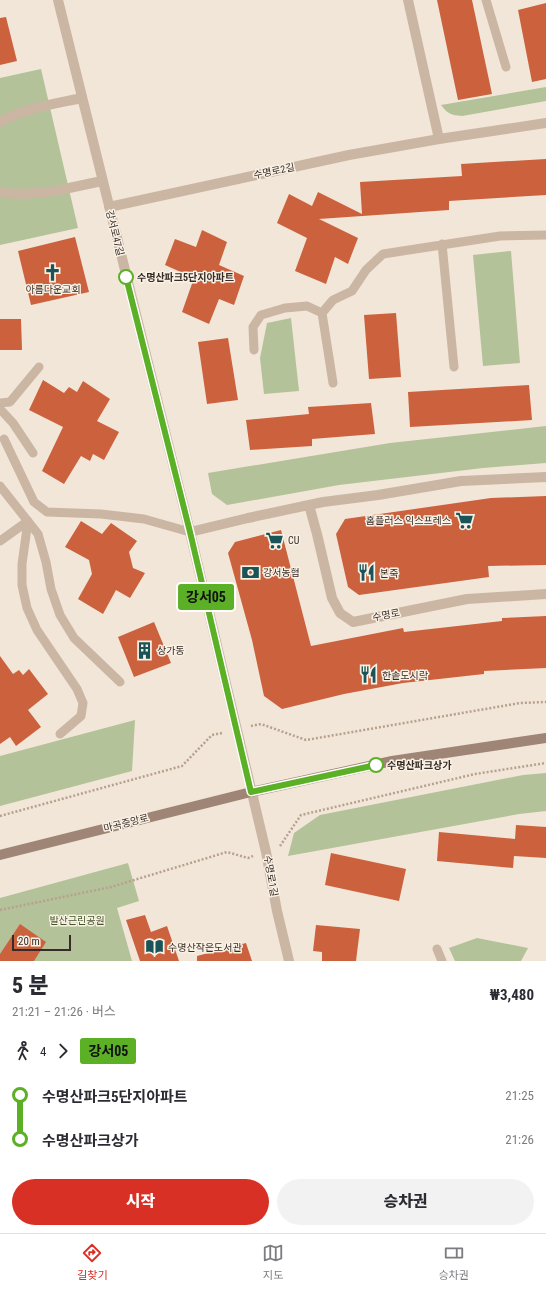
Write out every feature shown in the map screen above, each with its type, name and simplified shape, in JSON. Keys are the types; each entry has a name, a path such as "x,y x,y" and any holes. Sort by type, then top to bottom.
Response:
{"main road":[{"path":"251,792 392,761 546,738"},
{"name":"마곡중앙로","path":"0,854 251,792"}],"street":[{"name":"강서로47길","path":"58,0 108,208 190,532 251,792"},
{"path":"408,0 439,139"},
{"path":"0,122 26,111 82,98"},
{"name":"수명로2길","path":"108,208 349,155 439,139 546,123"},
{"path":"0,193 25,194 55,191 102,181"},
{"path":"190,532 240,519 323,502 378,495 461,481 546,477"},
{"name":"수명로","path":"309,505 318,534 332,598 340,613 353,622 467,599 546,594"},
{"name":"수명로1길","path":"251,792 266,852 277,911 289,961"}],"lane":[{"path":"486,0 506,67"},
{"path":"333,383 322,313 333,300 352,291 366,270 383,254 500,236 546,236"},
{"path":"442,244 454,367"},
{"path":"254,350 253,327 261,315 285,308 307,306 322,313"},
{"path":"0,402 10,402 39,367"},
{"path":"0,409 13,423 34,452"},
{"path":"4,440 34,502 47,512 101,514 144,519 190,532"},
{"path":"0,486 38,534 46,562 51,589 60,615 74,638 120,682"},
{"path":"0,541 28,521"},
{"path":"28,521 22,564 22,586 26,608 37,630 77,689 83,703 81,716 60,734"},
{"path":"437,949 442,961"}],"path":[{"path":"0,816 182,766 212,735 261,724 306,740 520,703 546,702"}],"green space":[{"path":"41,69 78,228 0,245 0,78"},
{"path":"546,87 546,101 462,116 450,114 441,105"},
{"path":"511,251 520,363 483,366 473,255"},
{"path":"291,318 299,391 264,394 260,358 267,323"},
{"path":"546,426 546,463 483,468 339,485 227,505 212,494 208,473 390,443"},
{"path":"135,720 132,771 0,806 0,756"},
{"path":"546,773 546,811 519,814 288,856 294,833 320,815 523,775"},
{"name":"발산근린공원","path":"128,863 139,901 117,908 132,961 0,961 0,898"},
{"path":"477,938 528,948 521,961 455,961 449,948"}],"building":[{"path":"437,0 472,0 492,94 458,100"},
{"path":"546,3 546,79 532,82 518,10"},
{"path":"6,17 17,61 0,65 0,18"},
{"path":"546,159 546,195 449,201 449,210 319,219 358,238 348,264 335,257 326,284 295,271 307,238 277,223 289,194 312,206 318,192 362,214 360,182 462,176 461,164"},
{"path":"202,230 227,242 219,265 244,276 234,305 219,299 209,324 182,312 194,278 165,265 175,239 196,247"},
{"name":"아름다운교회","path":"75,237 89,292 31,305 18,251"},
{"path":"396,313 401,377 369,379 364,315"},
{"path":"0,319 21,319 22,350 0,350"},
{"path":"228,338 238,400 207,404 198,342"},
{"path":"43,380 64,393 69,387 77,392 83,381 110,399 97,421 119,432 104,460 93,454 90,461 81,456 64,484 42,471 63,427 29,410"},
{"path":"529,385 532,420 410,427 408,392"},
{"path":"371,403 375,434 312,439 312,446 250,450 246,420 309,414 308,407"},
{"path":"546,496 546,565 488,566 489,577 359,595 348,587 336,534 345,519 491,498"},
{"path":"81,521 102,534 111,523 137,541 129,552 133,568 145,573 130,598 116,590 103,614 78,599 92,574 89,560 65,547"},
{"path":"281,530 311,646 403,628 404,632 502,621 502,618 546,616 546,668 484,671 484,674 403,683 344,694 282,709 264,696 252,640 228,553 235,542"},
{"name":"상가동","path":"154,622 171,663 134,677 118,637"},
{"path":"0,656 13,674 19,670 23,675 29,669 48,694 28,710 41,727 16,746 10,737 0,744"},
{"path":"516,825 546,827 546,858 514,856 513,868 437,861 439,832 515,839"},
{"path":"331,853 406,869 399,901 325,885"},
{"path":"145,915 151,932 167,926 179,961 140,961 126,920"},
{"path":"20,924 46,942 34,961 0,961 0,954"},
{"path":"316,925 360,929 356,961 322,961 322,952 313,951"},
{"path":"246,943 252,961 197,961 197,956"}],"bus line":[{"name":"강서05","path":"126,277 190,532 251,792 376,765"}],"place":[{"name":"아름다운교회","path":"53,272"},
{"name":"수명산파크5단지아파트","path":"126,277"},
{"name":"홈플러스 익스프레스","path":"464,520"},
{"name":"CU","path":"275,540"},
{"name":"강서농협","path":"250,572"},
{"name":"본죽","path":"367,573"},
{"name":"상가동","path":"144,650"},
{"name":"한솥도시락","path":"369,675"},
{"name":"수명산파크상가","path":"376,765"},
{"name":"수명산작은도서관","path":"155,947"}]}
